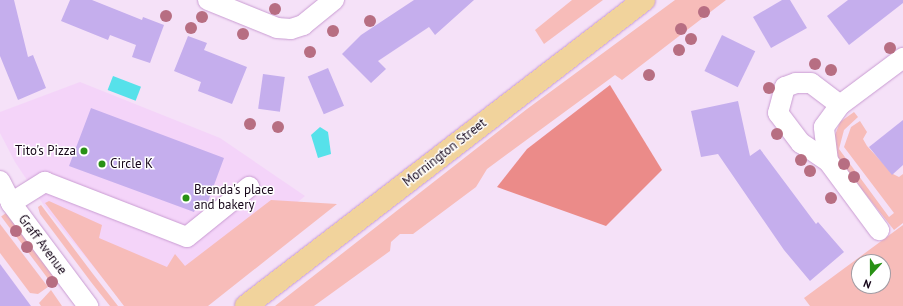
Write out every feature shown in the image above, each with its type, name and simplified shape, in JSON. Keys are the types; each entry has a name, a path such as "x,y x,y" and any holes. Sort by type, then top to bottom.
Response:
{"main road":[{"name":"Mornington Street","path":"246,306 644,0"}],"street":[{"path":"208,0 277,28 291,29 303,25 334,0"},
{"path":"828,161 824,127 840,105 903,58"},
{"path":"840,105 806,82 785,87 779,101 778,114 784,126 801,143 828,161 878,230"},
{"name":"Graff Avenue","path":"0,181 11,203 88,306"},
{"path":"11,203 45,182 187,237 249,187"}],"shaded area":[{"path":"572,0 603,0 544,44 535,30"},
{"path":"675,0 726,0 622,80 615,75 487,169 476,187 413,234 400,234 391,242 390,251 314,306 275,306 527,109"},
{"path":"80,82 220,138 305,196 173,306 126,306 49,213 15,162 0,133 0,112"},
{"path":"610,85 662,170 606,226 497,187 527,149"},
{"path":"854,112 858,117 844,130 839,149 889,217 894,213 844,147 851,127 860,121 867,132 863,139 867,146 893,174 899,177 903,174 903,223 894,230 836,157 835,135 840,122"},
{"path":"271,200 337,204 208,306 124,306 45,203 49,201 102,225 99,238 167,267 175,254 185,266"},
{"path":"41,205 118,306 110,306 91,282 40,214 38,207"},
{"path":"6,213 57,281 52,284 1,217"},
{"path":"0,224 48,287 38,294 30,293 0,253"},
{"path":"903,225 903,306 810,306 804,298 851,263 851,294 891,294 891,254 864,254"},
{"path":"51,290 62,306 41,306 39,303"}],"water":[{"path":"113,76 141,87 136,101 108,90"},
{"path":"320,127 328,132 331,154 318,158 311,135"}],"building":[{"path":"0,0 14,0 28,57 33,55 46,88 18,100 0,56"},
{"path":"70,0 92,0 142,20 143,17 164,25 150,63 132,57 136,45 110,35 108,40 61,21"},
{"path":"414,0 474,0 435,35 429,27 378,61 386,69 371,83 342,54 361,35"},
{"path":"782,0 790,0 807,28 771,48 753,17"},
{"path":"848,0 903,0 903,3 849,45 827,16"},
{"path":"722,35 755,51 738,87 704,71"},
{"path":"188,36 207,43 204,50 247,67 232,104 198,91 201,82 174,71"},
{"path":"328,68 344,106 324,114 308,77"},
{"path":"263,74 285,77 280,112 258,109"},
{"path":"738,101 750,156 760,149 816,224 818,222 844,252 810,281 784,250 718,154 701,157 691,111"},
{"path":"91,108 224,158 207,204 198,201 194,212 69,166"},
{"path":"903,120 903,165 892,175 869,147"},
{"path":"0,264 31,306 0,306"}],"place":[{"name":"Tito's Pizza","path":"84,151"},
{"name":"Circle K","path":"102,164"},
{"name":"Brenda's place and bakery","path":"186,198"}]}
